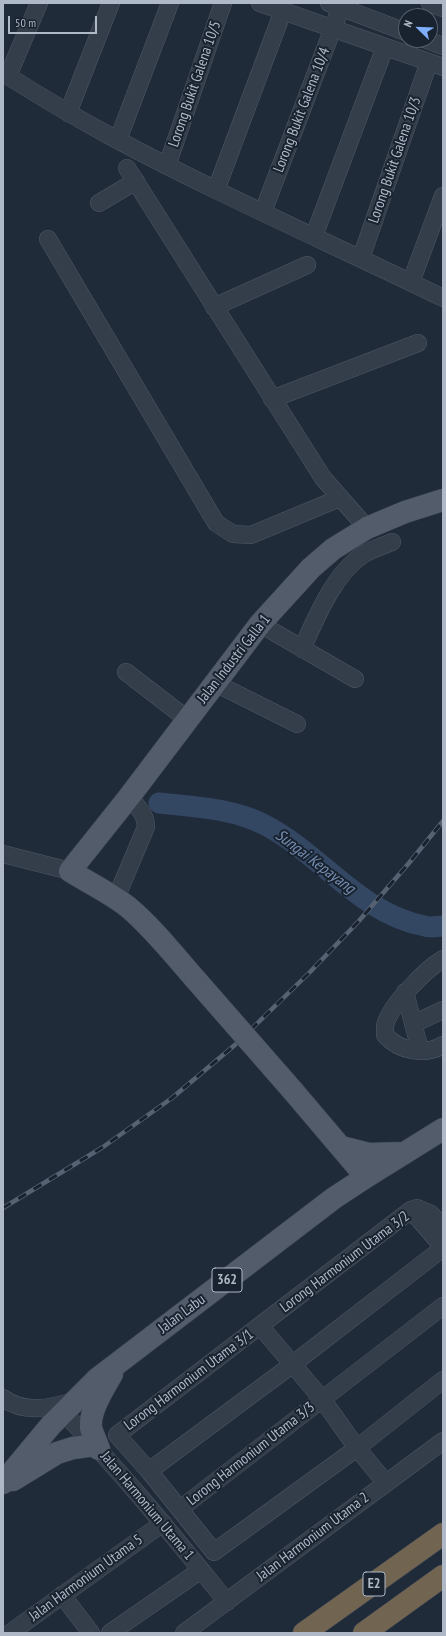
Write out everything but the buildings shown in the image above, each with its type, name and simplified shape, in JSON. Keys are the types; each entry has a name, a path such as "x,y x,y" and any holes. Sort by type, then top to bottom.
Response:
{"highway":[{"name":"E2","path":"304,1633 443,1534"},
{"name":"E2","path":"364,1633 443,1576"}],"main road":[{"name":"Jalan Industri Galla 1","path":"70,871 129,797 260,624 311,568 333,549 367,528 405,512 443,500"},
{"path":"70,871 116,898 149,926 366,1177"},
{"name":"Jalan Labu","path":"3,1484 45,1432 97,1379 119,1361 334,1198 443,1129"},
{"path":"345,1152 369,1154 404,1153"},
{"path":"334,1198 345,1152"},
{"path":"3,1484 57,1453 73,1448 97,1447 91,1427 93,1415 98,1400 119,1361"}],"street":[{"path":"38,3 8,76 68,113 167,166 443,298"},
{"path":"68,113 111,3"},
{"path":"118,140 170,3"},
{"name":"Lorong Bukit Galena 10/5","path":"167,166 223,3"},
{"path":"260,3 436,64"},
{"path":"430,3 443,8"},
{"path":"335,5 398,29"},
{"name":"Lorong Bukit Galena 10/4","path":"263,212 334,29 335,5"},
{"path":"216,190 283,11"},
{"path":"314,236 385,46"},
{"name":"Lorong Bukit Galena 10/3","path":"361,258 436,64"},
{"path":"99,204 131,174 323,478 367,528"},
{"path":"411,282 443,196"},
{"path":"48,239 216,523 233,534 251,535 340,498"},
{"path":"214,307 307,265"},
{"path":"272,399 418,343"},
{"path":"302,649 320,610 342,573 363,554 392,542"},
{"path":"260,624 355,679"},
{"path":"126,672 188,719"},
{"path":"214,683 297,724"},
{"path":"116,898 146,827 146,819 137,805 129,797"},
{"path":"3,854 70,871"},
{"path":"443,959 405,992 385,1025 385,1035 391,1042 404,1048 433,1050 443,1044"},
{"path":"405,992 420,1050"},
{"path":"413,1024 443,1010"},
{"name":"Lorong Harmonium Utama 3/2","path":"260,1326 411,1210 418,1208 431,1214 443,1227"},
{"path":"411,1210 443,1247 293,1364 149,1471 214,1552 357,1448 443,1380"},
{"name":"Lorong Harmonium Utama 3/3","path":"180,1509 443,1306"},
{"path":"260,1326 322,1399 357,1448 385,1482"},
{"name":"Lorong Harmonium Utama 3/1","path":"149,1471 117,1435 260,1326"},
{"path":"3,1398 10,1403 27,1407 69,1407"},
{"name":"Jalan Harmonium Utama 1","path":"69,1407 97,1447 227,1602"},
{"name":"Jalan Harmonium Utama 2","path":"184,1633 385,1482 443,1441"},
{"name":"Jalan Harmonium Utama 5","path":"10,1633 163,1524"},
{"path":"110,1633 201,1570"},
{"path":"62,1595 91,1633"}],"waterway":[{"name":"Sungai Kepayang","path":"159,803 213,809 252,819 285,837 342,882 380,909 402,919 427,927 443,926"}],"railway":[{"path":"3,1208 103,1147 172,1098 236,1044 310,972 358,922 443,821"}]}
